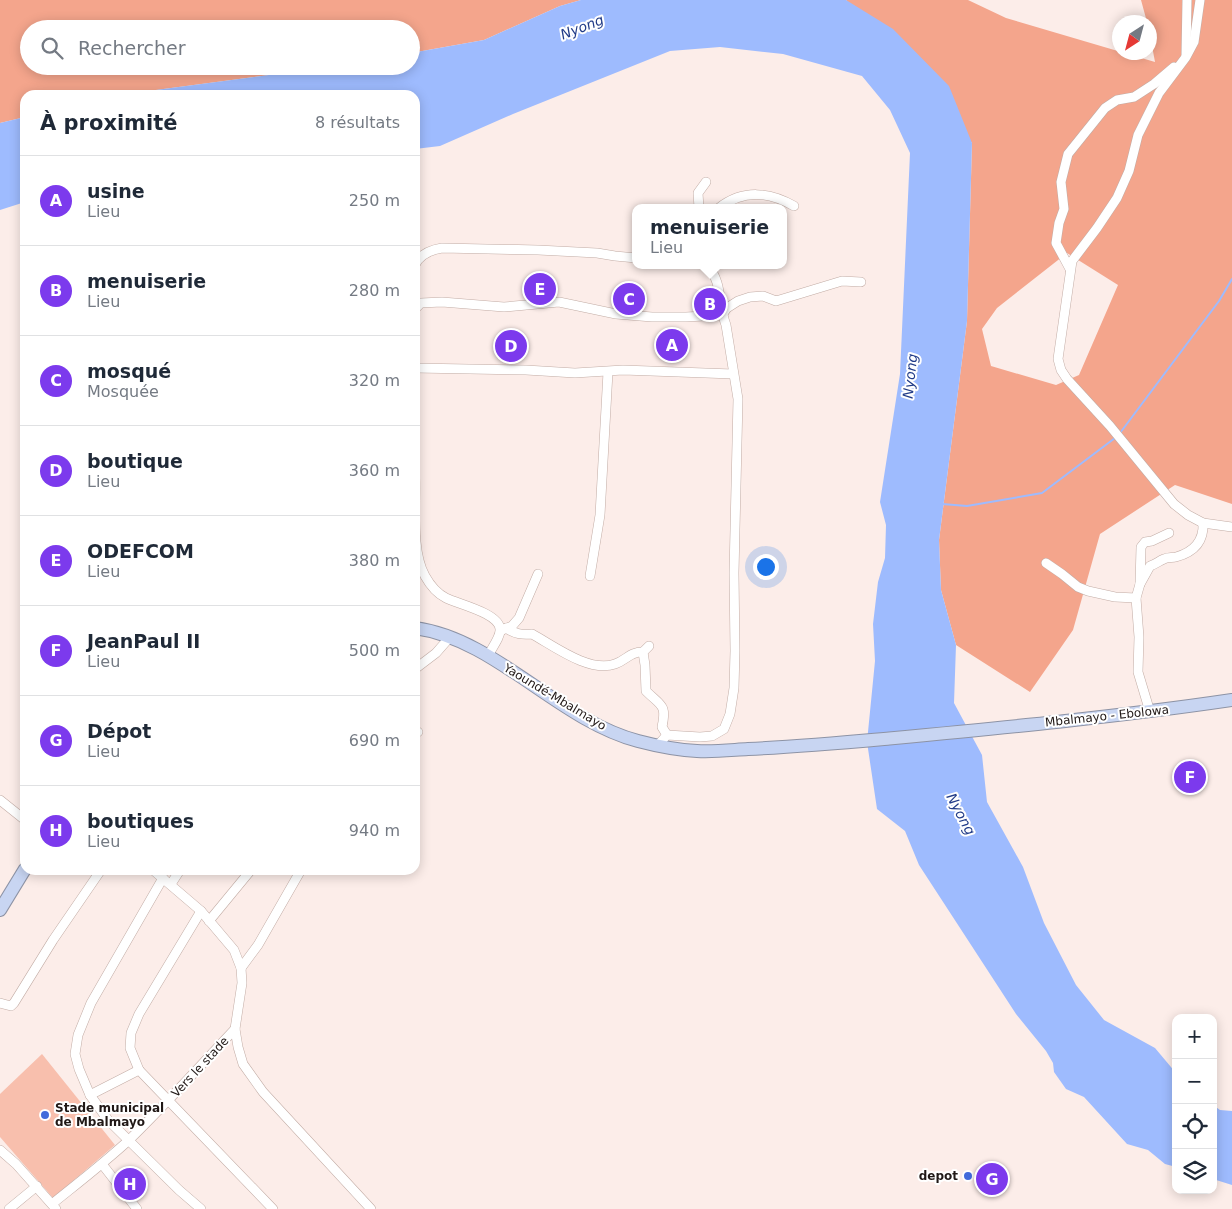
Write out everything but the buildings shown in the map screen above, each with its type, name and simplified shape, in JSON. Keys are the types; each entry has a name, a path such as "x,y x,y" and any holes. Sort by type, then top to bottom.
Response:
{"highway":[{"name":"Yaoundé-Mbalmayo","path":"420,629 433,631 467,644 602,728 658,746 698,752 783,748 850,742"},
{"name":"Mbalmayo - Ebolowa","path":"850,742 1150,712 1232,700"},
{"path":"0,910 21,875"}],"street":[{"path":"1070,270 1056,243 1059,223 1064,209 1061,182 1068,154 1105,108 1116,100 1134,97 1154,84 1186,56 1187,0"},
{"path":"1200,0 1194,42 1159,94 1138,135 1129,171 1117,198 1098,228 1072,261 1058,360 1060,370 1122,440 1174,504 1188,515 1203,523 1232,527"},
{"path":"699,204 698,193 706,182"},
{"path":"725,204 734,198 757,194 781,198 794,206"},
{"path":"420,258 429,251 442,248 598,253 632,258"},
{"path":"710,269 715,277"},
{"path":"667,735 712,736 724,729 730,714 734,688 734,574 738,399 726,325 722,314 722,304 714,269"},
{"path":"420,304 435,302 504,307 559,302 616,314 669,317 722,314 727,308 750,297 763,296 776,301 842,281 861,282"},
{"path":"420,368 575,373 623,370 733,374"},
{"path":"590,576 600,515 608,372"},
{"path":"1150,712 1138,672 1137,654 1139,637 1136,598 1140,584 1150,566 1195,548 1203,532 1203,523"},
{"path":"1140,584 1141,547 1145,542 1152,542 1169,533"},
{"path":"1046,564 1083,589 1115,598 1136,598"},
{"path":"420,565 431,586 445,598 491,616 503,630 522,635 532,634 592,665 615,664 634,652 646,649 646,691 664,709 665,714 662,727 667,735"},
{"path":"488,656 503,630 512,626 519,618 538,574"},
{"path":"420,665 436,653 450,637"},
{"path":"658,746 667,735"},
{"path":"0,800 20,816"},
{"path":"0,1003 11,1006 14,1003 53,940 98,875"},
{"path":"159,875 201,911 234,950 241,968 241,999 235,1029 241,1057 256,1083 371,1209"},
{"path":"171,884 177,875"},
{"path":"209,921 247,875"},
{"path":"241,968 258,945 298,875"},
{"path":"162,878 96,994 78,1035 75,1054 90,1095 108,1120 201,1209"},
{"path":"201,911 139,1014 131,1033 130,1048 139,1070 273,1209"},
{"name":"Vers le stade","path":"54,1207 128,1140 235,1029"},
{"path":"90,1095 139,1070"},
{"path":"1,1152 37,1186 54,1207"},
{"path":"102,1164 137,1209"},
{"path":"9,1209 37,1186"}],"shaded area":[{"path":"0,0 581,0 560,6 484,40 420,51 420,20 20,20 20,75 268,75 156,90 20,90 20,118 0,123"},
{"path":"846,0 968,0 1006,18 1112,49 1112,60 1148,60 1155,62 1155,60 1157,60 1157,15 1145,15 1141,0 1232,0 1232,504 1175,485 1100,534 1073,630 1030,692 956,645 941,590 939,540 967,321 972,143","holes":["1067,253 1118,285 1079,375 1056,385 991,366 982,329 997,308"]},
{"name":"Stade municipal de Mbalmayo","path":"42,1054 115,1145 53,1198 0,1137 0,1094"}],"water":[{"name":"Nyong","path":"581,0 846,0 893,29 949,86 972,143 967,321 939,540 941,590 956,645 954,703 982,755 987,802 1023,867 1044,923 1076,985 1104,1020 1155,1048 1172,1068 1172,1166 1165,1164 1148,1150 1127,1144 1084,1097 1066,1089 1054,1072 1053,1063 1046,1051 1016,1014 919,865 905,831 877,809 867,742 875,661 873,624 878,582 885,558 886,525 880,502 900,374 910,153 890,110 862,76 783,54 720,47 670,51 513,114 440,146 420,148 420,90 156,90 268,75 420,75 420,51 484,40 560,6"},
{"path":"20,118 20,204 0,210 0,123"},
{"path":"1217,1108 1232,1111 1232,1185 1217,1180"}],"waterway":[{"path":"1120,433 1219,301 1232,279"},
{"path":"942,504 967,506 1042,493 1115,438"}],"place":[{"name":"ODEFCOM","path":"540,289"},
{"name":"mosqué","path":"629,299"},
{"name":"menuiserie","path":"710,304"},
{"name":"usine","path":"672,345"},
{"name":"boutique","path":"511,346"},
{"name":"JeanPaul II","path":"1190,777"},
{"name":"Stade municipal de Mbalmayo","path":"45,1115"},
{"name":"depot","path":"968,1176"},
{"name":"Dépot","path":"992,1179"},
{"name":"boutiques","path":"130,1184"}]}
